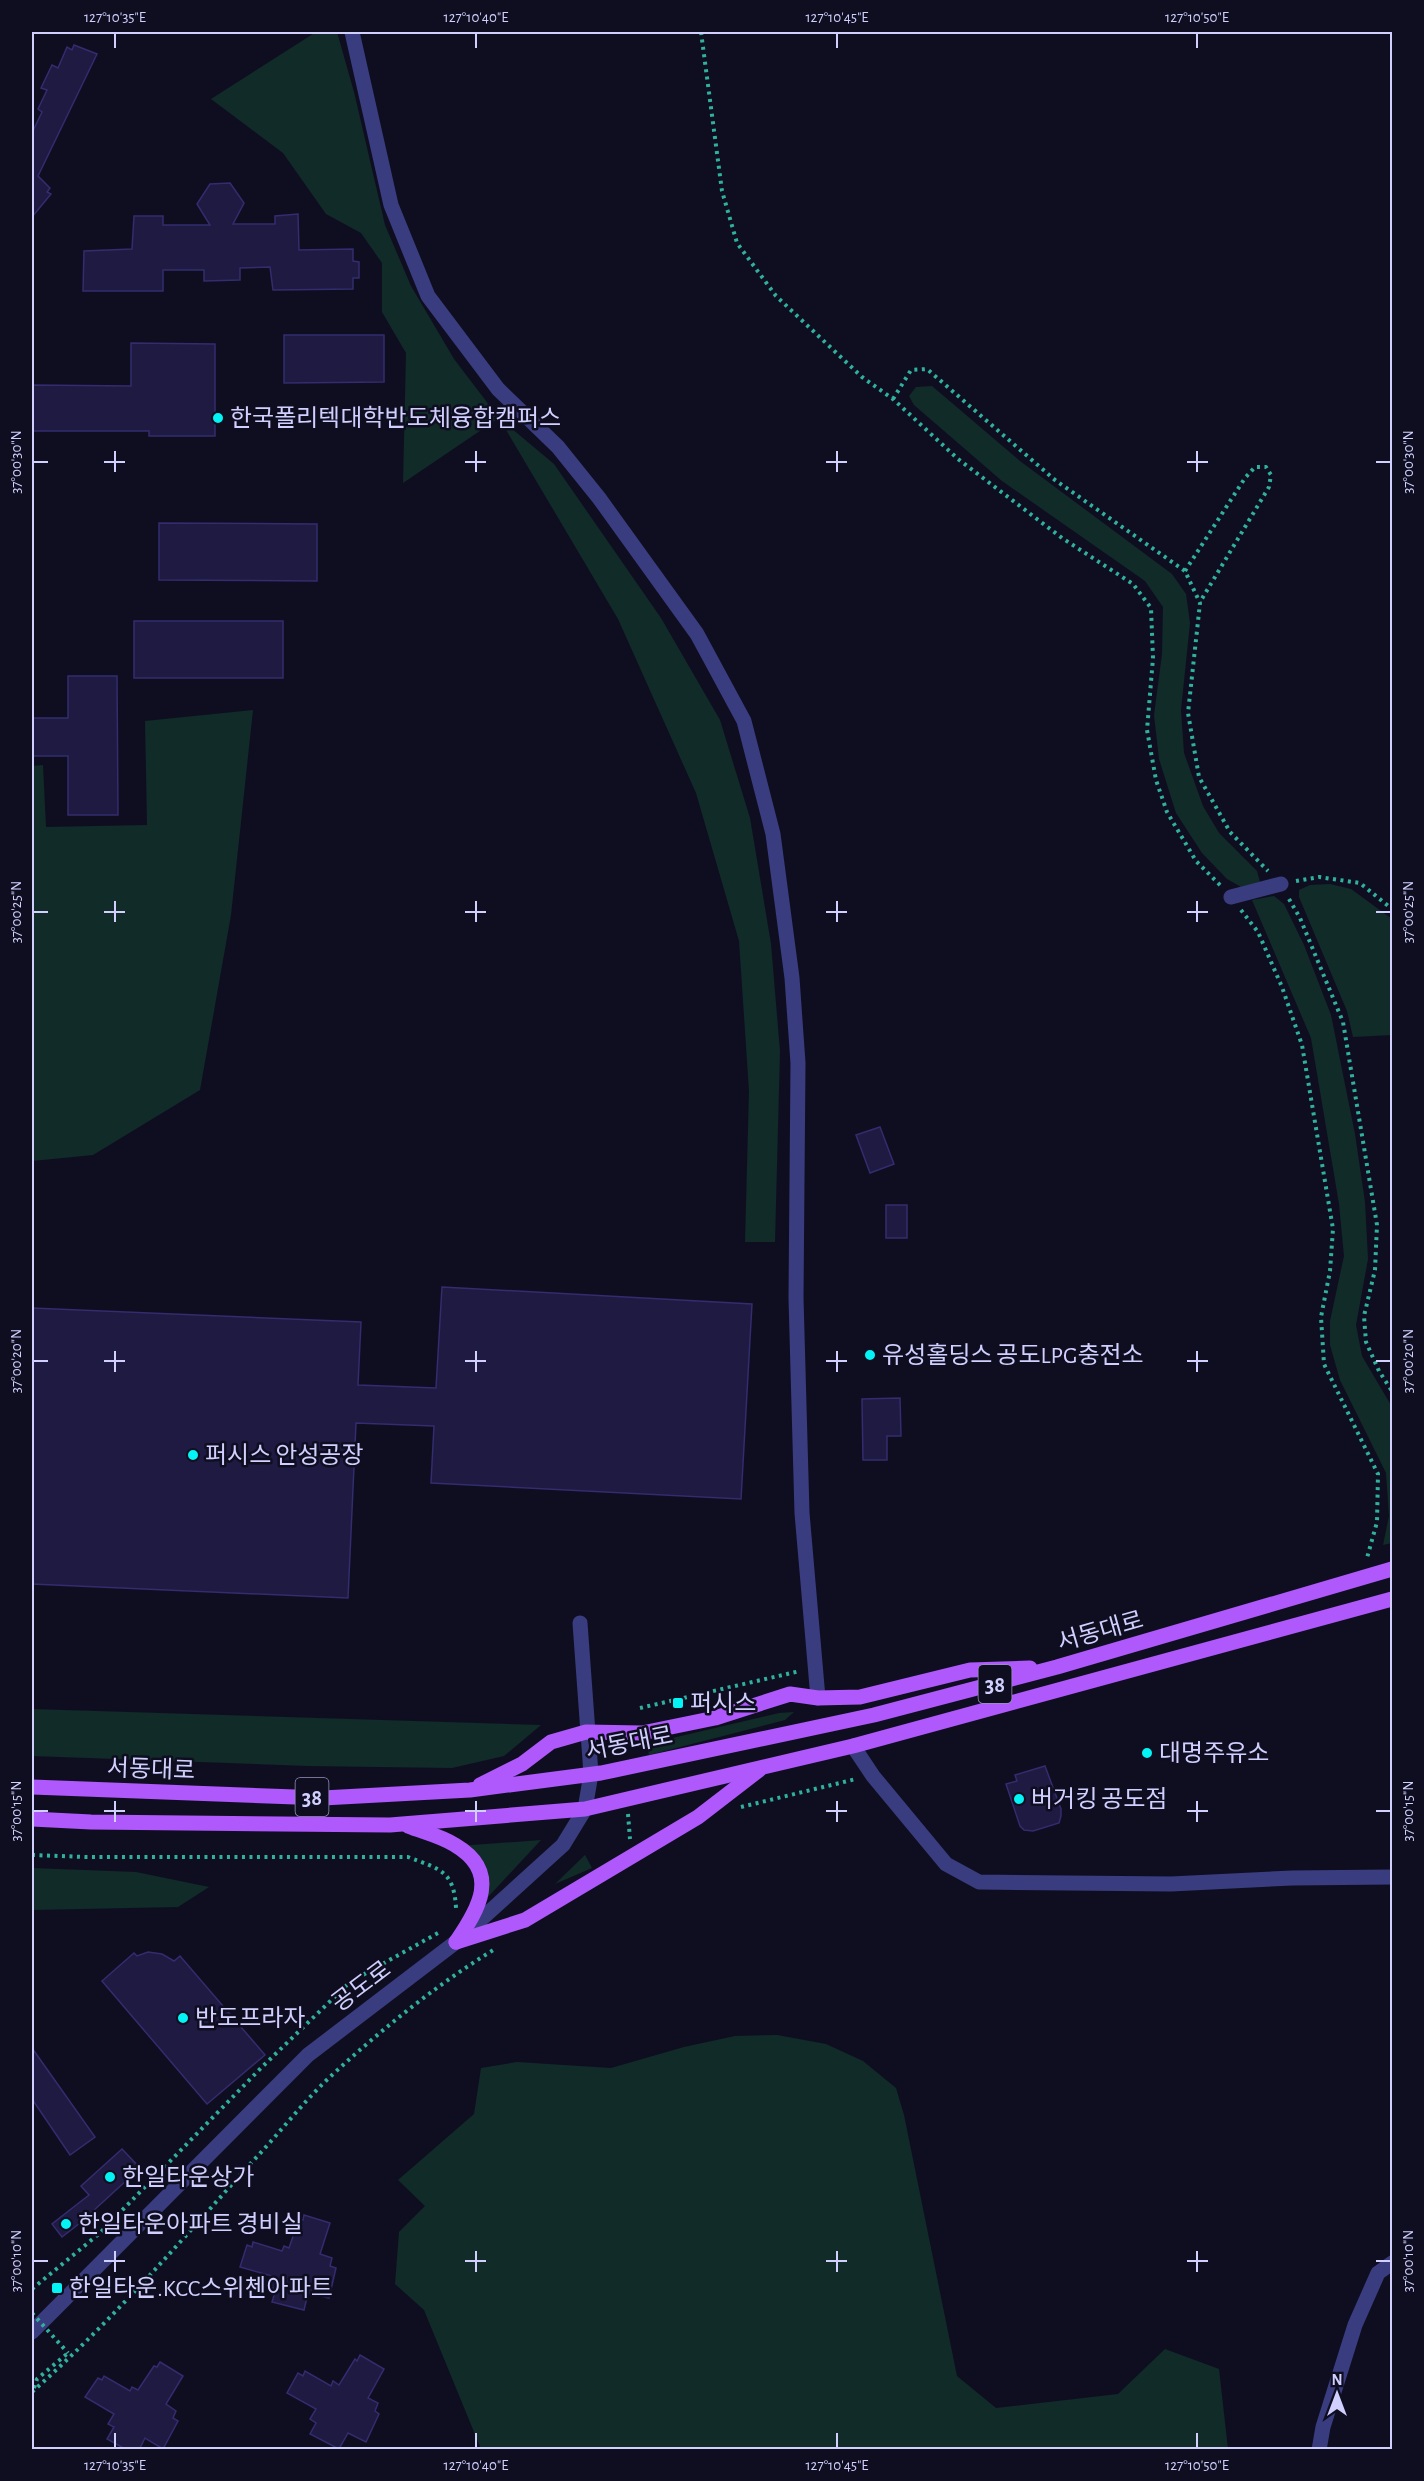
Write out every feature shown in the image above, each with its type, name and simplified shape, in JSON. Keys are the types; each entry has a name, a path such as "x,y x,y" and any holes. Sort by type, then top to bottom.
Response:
{"main road":[{"name":"서동대로","path":"32,1787 323,1798 470,1790 591,1774 865,1717 1057,1667 1392,1569"},
{"name":"서동대로","path":"32,1819 91,1822 402,1824 585,1809 853,1746 1392,1599"},
{"path":"470,1790 522,1764 551,1742 586,1732 642,1734 715,1718 790,1694 818,1698 860,1696 970,1670 1057,1667"},
{"path":"456,1942 525,1920 698,1817 764,1766"},
{"path":"402,1824 455,1844 475,1861 484,1887 474,1915 456,1942"}],"street":[{"path":"352,32 391,206 428,296 498,389 558,447 599,498 697,634 744,721 772,834 794,999 798,1063 796,1298 802,1513 818,1698"},
{"path":"1231,897 1281,884"},
{"name":"공도로","path":"32,2332 308,2055 456,1942 563,1845 585,1809 591,1774 579,1623"},
{"path":"853,1746 873,1776 946,1864 979,1882 1171,1884 1292,1878 1392,1877"},
{"path":"1319,2450 1323,2427 1355,2325 1378,2272 1392,2263"}],"path":[{"path":"701,32 722,191 737,243 776,296 862,377 893,399 958,459 1062,538 1133,584 1151,608 1154,658 1148,730 1156,780 1167,812 1196,861 1231,897 1258,932 1282,987 1302,1046 1334,1229 1330,1271 1321,1317 1324,1364 1378,1474 1377,1522 1362,1578"},
{"path":"893,399 911,370 927,369 1055,480 1185,571 1200,603"},
{"path":"1185,571 1245,478 1255,467 1266,467 1271,475 1269,487 1200,603 1188,713 1199,777 1230,832 1281,884 1300,918 1343,1022 1377,1225 1375,1270 1364,1316 1366,1342 1379,1371 1392,1391"},
{"path":"1281,884 1319,877 1360,883 1392,909"},
{"path":"640,1708 815,1667"},
{"path":"732,1811 742,1806 873,1776"},
{"path":"32,1855 408,1857 443,1871 455,1890 456,1911 453,1915"},
{"path":"32,2289 100,2233 261,2068 350,1982 443,1930"},
{"path":"32,2392 85,2343 141,2286 329,2078 450,1976 504,1943"},
{"path":"32,2313 68,2353 37,2379 32,2392"}],"green space":[{"path":"316,32 337,32 354,92 385,225 411,286 454,359 499,418 403,483 406,353 382,312 382,263 361,233 326,214 283,153 211,99"},
{"path":"932,386 1020,461 1172,574 1186,594 1190,623 1181,710 1184,753 1203,806 1219,833 1257,871 1260,882 1241,887 1227,879 1202,853 1176,813 1159,759 1154,715 1162,654 1163,607 1145,581 1002,481 914,405 909,396 916,387"},
{"path":"499,418 554,464 661,618 720,720 750,818 771,944 780,1051 775,1242 745,1242 749,1091 739,941 696,793 618,619"},
{"path":"253,710 231,915 200,1090 93,1155 32,1161 32,766 43,765 46,827 147,825 145,721"},
{"path":"1330,884 1351,889 1392,919 1392,1035 1353,1037 1347,1011 1299,897 1299,890 1310,885"},
{"path":"1274,896 1284,904 1304,945 1331,1015 1355,1134 1365,1202 1368,1259 1356,1325 1362,1356 1392,1407 1392,1543 1383,1545 1389,1516 1386,1473 1340,1380 1330,1345 1330,1321 1344,1256 1339,1204 1311,1038 1252,900"},
{"path":"32,1709 541,1725 504,1756 452,1768 308,1766 32,1756"},
{"path":"794,1712 785,1720 649,1755 647,1744 779,1713"},
{"path":"541,1840 488,1897 458,1846"},
{"path":"585,1855 592,1868 555,1884"},
{"path":"32,1868 136,1872 209,1887 178,1907 32,1910"},
{"path":"777,2035 826,2044 863,2061 896,2088 904,2115 957,2376 996,2408 1118,2394 1165,2349 1219,2369 1228,2449 481,2449 424,2310 395,2284 399,2232 425,2206 398,2180 474,2114 481,2068 517,2062 611,2068 684,2047 735,2036"}],"building":[{"path":"74,45 97,54 38,176 50,188 47,192 51,194 32,217 32,133 42,112 38,109 47,90 41,88 52,65 58,68 67,47 72,50"},
{"path":"230,183 244,203 233,224 275,224 275,216 298,214 299,250 353,249 353,261 359,262 359,278 353,278 353,289 273,290 270,267 240,268 240,280 204,281 204,270 163,270 163,291 83,291 84,251 132,249 134,216 163,216 163,225 210,225 197,204 210,184"},
{"path":"284,335 384,335 384,382 284,383"},
{"path":"131,343 215,344 215,436 149,436 149,431 32,431 32,385 131,386"},
{"path":"159,523 317,524 317,581 159,580"},
{"path":"134,621 283,621 283,678 134,678"},
{"path":"68,676 117,676 118,815 68,815 68,756 32,756 32,718 68,718"},
{"path":"880,1127 894,1164 870,1173 856,1135"},
{"path":"886,1205 907,1205 907,1238 886,1238"},
{"name":"퍼시스 안성공장","path":"442,1287 752,1304 741,1499 431,1483 434,1426 356,1423 348,1598 32,1584 32,1308 361,1322 358,1385 436,1388"},
{"path":"900,1398 901,1436 887,1436 887,1460 863,1460 862,1399"},
{"path":"1045,1766 1061,1809 1059,1823 1033,1831 1024,1830 1020,1826 1006,1784 1017,1781 1015,1775"},
{"name":"반도프라자","path":"148,1952 162,1954 174,1961 180,1956 265,2055 207,2104 102,1981 134,1953 137,1956"},
{"path":"32,2048 95,2137 70,2155 32,2099"},
{"name":"한일타운상가","path":"122,2149 140,2168 62,2237 52,2224 89,2195 81,2186"},
{"path":"304,2215 330,2223 320,2254 332,2258 330,2266 336,2268 329,2298 308,2293 304,2310 272,2302 276,2289 269,2287 272,2276 240,2267 247,2245 252,2247 253,2242 282,2251 284,2246 289,2248 299,2219 303,2220"},
{"path":"360,2355 384,2369 368,2398 378,2403 375,2411 379,2414 366,2442 348,2433 339,2449 310,2434 316,2423 310,2419 316,2409 287,2393 298,2373 303,2376 305,2371 331,2386 333,2381 339,2385 355,2359 357,2361"},
{"path":"160,2362 183,2376 166,2404 176,2411 173,2418 178,2421 163,2449 145,2438 139,2450 127,2450 107,2439 114,2427 108,2424 114,2414 85,2397 98,2378 102,2380 104,2376 130,2391 132,2387 138,2390 154,2366 157,2367"}],"place":[{"name":"한국폴리텍대학반도체융합캠퍼스","path":"218,418"},
{"name":"유성홀딩스 공도LPG충전소","path":"870,1355"},
{"name":"퍼시스 안성공장","path":"193,1455"},
{"name":"퍼시스","path":"678,1703"},
{"name":"대명주유소","path":"1147,1753"},
{"name":"버거킹 공도점","path":"1019,1799"},
{"name":"반도프라자","path":"183,2018"},
{"name":"한일타운상가","path":"110,2177"},
{"name":"한일타운아파트 경비실","path":"66,2224"},
{"name":"한일타운.KCC스위첸아파트","path":"57,2288"}]}
